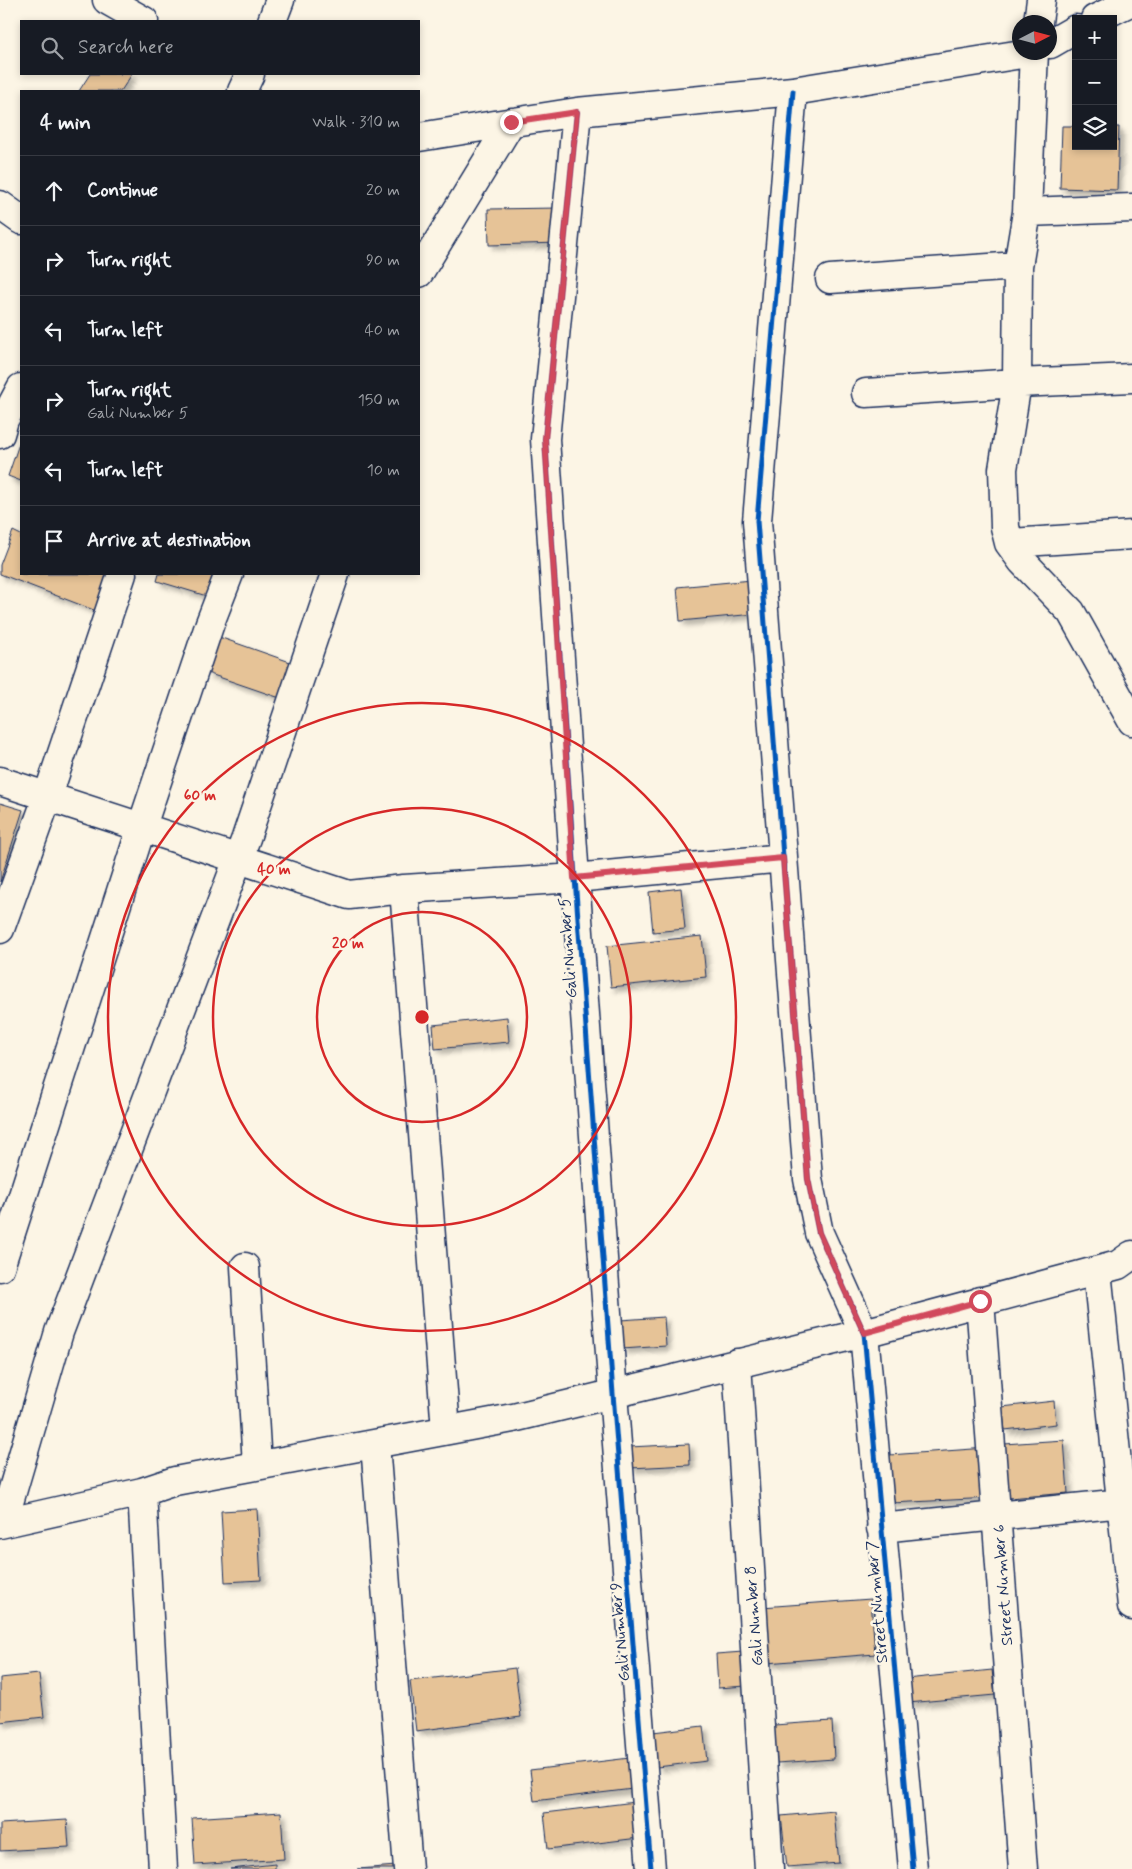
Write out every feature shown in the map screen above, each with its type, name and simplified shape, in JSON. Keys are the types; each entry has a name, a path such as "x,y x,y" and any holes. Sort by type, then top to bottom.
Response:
{"street":[{"path":"107,0 142,20"},
{"path":"272,20 280,0"},
{"path":"1039,15 1041,0"},
{"path":"1103,15 1132,1"},
{"path":"1057,40 1072,31"},
{"path":"420,136 577,112 793,91 1012,56"},
{"path":"1034,60 1027,212 1018,266 1017,383 1003,469 1005,527 1009,543 1022,561 1071,612 1132,721"},
{"name":"Street Number 7","path":"793,91 757,520 808,1179 819,1233 864,1333 913,1869"},
{"name":"Gali Number 5","path":"577,112 545,439 574,878 613,1394"},
{"path":"420,270 511,122"},
{"path":"0,205 20,219"},
{"path":"1027,212 1132,208"},
{"path":"830,279 1018,266"},
{"path":"866,393 1132,378"},
{"path":"0,434 4,420 20,390"},
{"path":"1009,543 1132,535"},
{"path":"0,930 47,798 122,575"},
{"path":"0,1267 142,826 210,623 229,575"},
{"path":"335,575 237,858 59,1332 1,1523 142,1492 175,1481 513,1418 864,1333 1118,1265 1132,1256"},
{"path":"0,782 142,826 350,895 404,889 574,878 783,858"},
{"path":"404,889 446,1430"},
{"path":"245,1268 257,1465"},
{"path":"1097,1270 1127,1503 1132,1606"},
{"name":"Street Number 6","path":"980,1301 1023,1869"},
{"name":"Gali Number 8","path":"737,1363 769,1869"},
{"name":"Gali Number 9","path":"613,1394 651,1869"},
{"path":"375,1444 408,1869"},
{"path":"142,1492 163,1869"},
{"path":"881,1528 1127,1503"}],"building":[{"path":"89,75 131,75 122,90 80,90"},
{"path":"1062,126 1072,126 1072,150 1117,150 1117,127 1119,127 1117,190 1060,188"},
{"path":"560,208 560,243 489,245 488,209"},
{"path":"20,441 20,481 8,476"},
{"path":"13,531 20,534 20,575 114,575 99,612 0,574 0,565"},
{"path":"159,575 217,575 210,597 157,581"},
{"path":"752,580 755,614 680,621 677,587"},
{"path":"219,637 293,663 280,698 207,673"},
{"path":"0,803 23,810 0,882"},
{"path":"681,888 685,929 653,932 649,892"},
{"path":"702,936 706,977 611,987 607,946"},
{"path":"507,1017 509,1042 435,1049 433,1025"},
{"path":"664,1317 666,1346 622,1349 620,1320"},
{"path":"1054,1401 1056,1424 1005,1430 1002,1407"},
{"path":"1064,1440 1068,1493 1009,1498 1004,1444"},
{"path":"689,1444 690,1465 630,1468 629,1447"},
{"path":"987,1448 991,1498 891,1503 889,1455"},
{"path":"257,1509 261,1580 225,1582 221,1511"},
{"path":"871,1599 875,1654 767,1663 762,1607"},
{"path":"743,1652 746,1686 718,1688 716,1654"},
{"path":"515,1668 521,1717 416,1731 410,1681"},
{"path":"992,1670 995,1695 908,1703 906,1679"},
{"path":"39,1674 44,1717 0,1722 0,1678"},
{"path":"832,1721 834,1759 777,1763 774,1725"},
{"path":"703,1726 707,1761 657,1767 653,1732"},
{"path":"638,1757 641,1788 534,1801 530,1770"},
{"path":"643,1801 647,1837 548,1849 544,1813"},
{"path":"834,1811 839,1863 787,1867 781,1816"},
{"path":"281,1812 284,1859 195,1865 192,1818"},
{"path":"67,1820 69,1847 0,1851 0,1824"},
{"path":"275,1864 275,1869 230,1869"},
{"path":"396,1866 396,1869 358,1869"}],"cycle path":[{"path":"793,91 757,521 808,1179 819,1233 864,1333 913,1869"},
{"path":"577,112 545,439 613,1394 651,1869"}],"route":[{"path":"511,122 577,112 545,439 574,878 783,858 808,1179 819,1233 864,1333 980,1301"}]}
